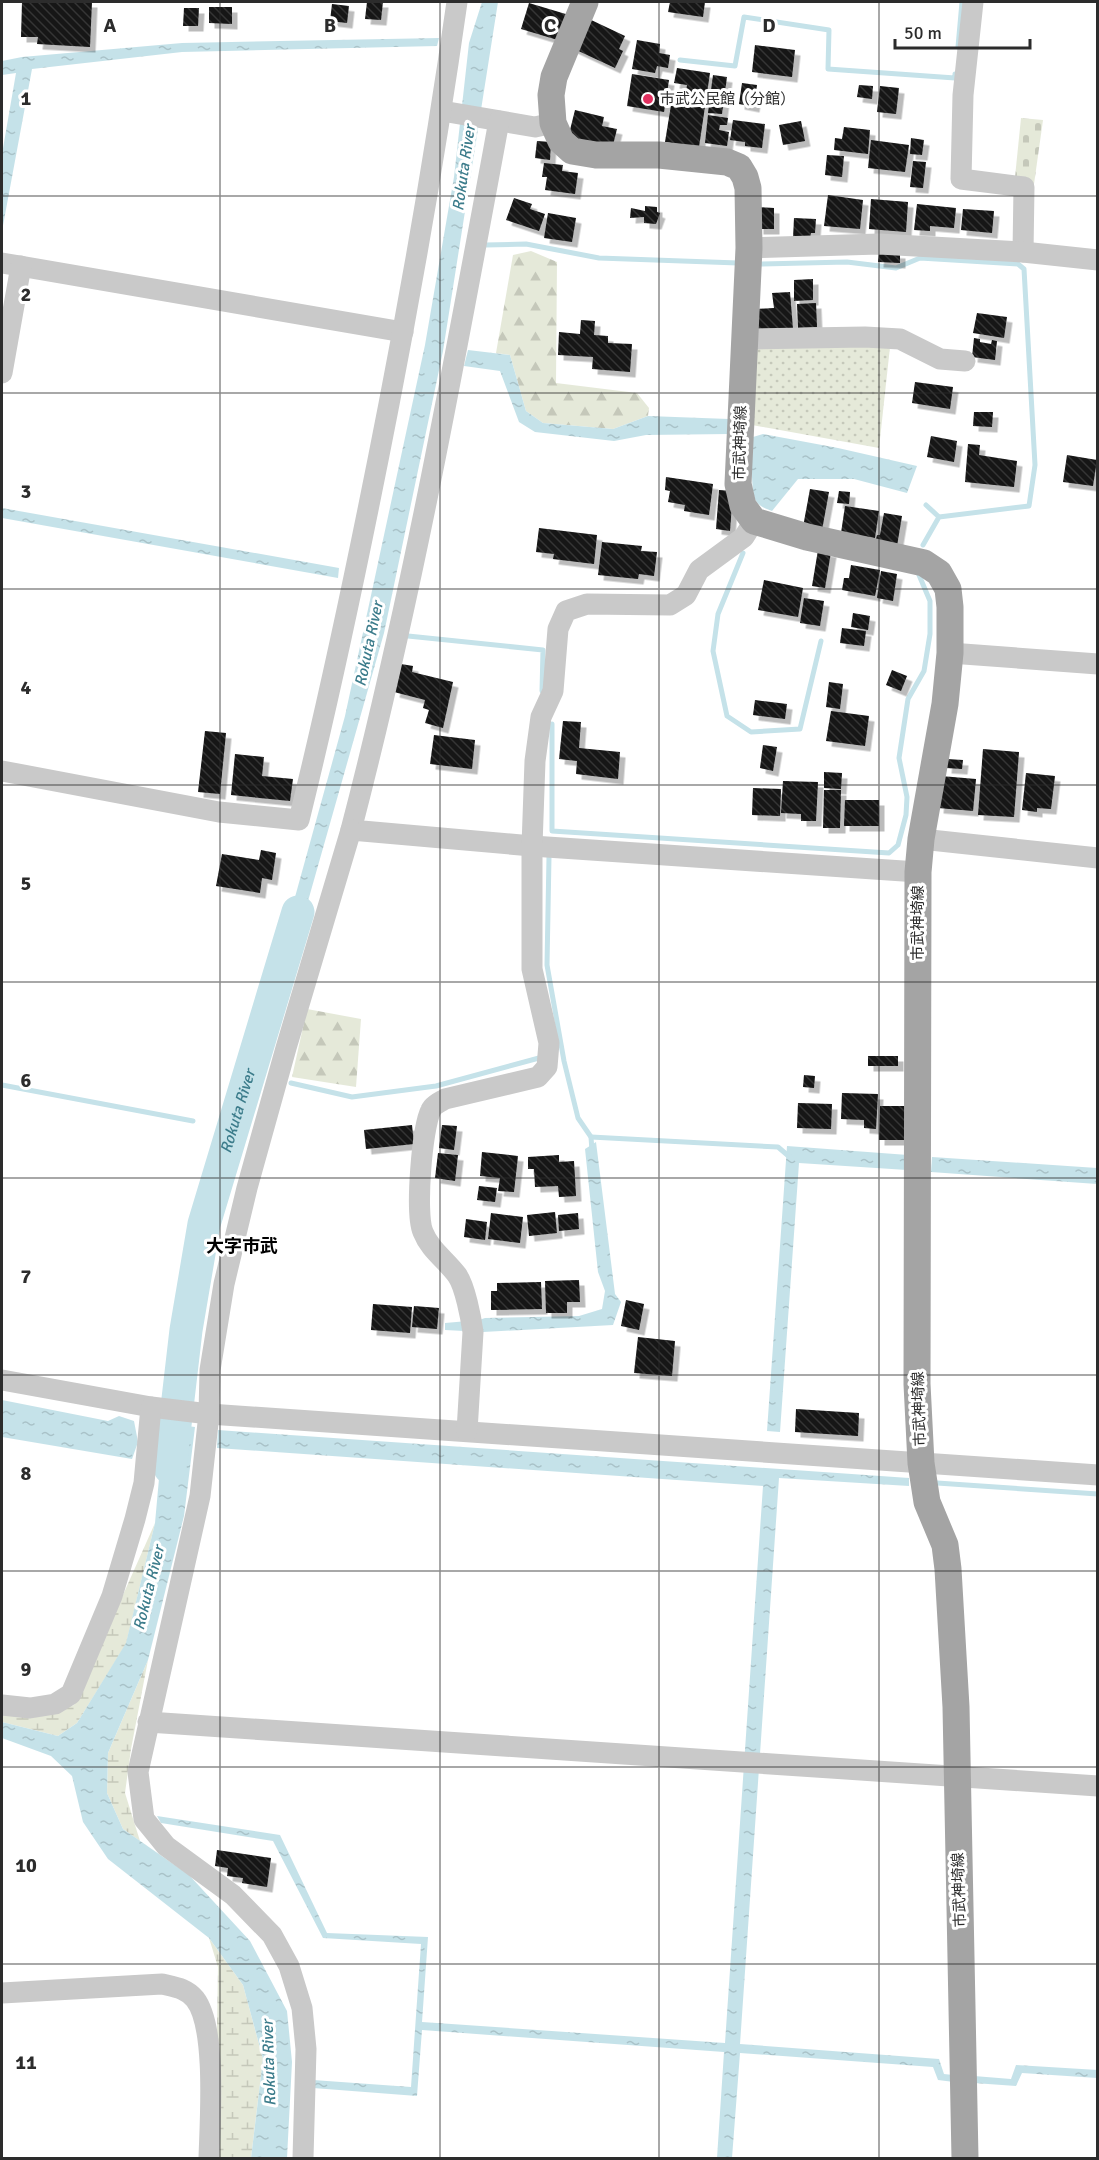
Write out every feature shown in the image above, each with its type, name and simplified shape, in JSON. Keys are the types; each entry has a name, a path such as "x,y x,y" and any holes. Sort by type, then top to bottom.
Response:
{"main road":[{"name":"市武神埼線","path":"585,2 554,77 551,95 553,123 561,141 572,152 596,155 658,154 727,162 739,167 745,177 749,248 738,484 744,506 754,521 807,537 924,562 939,573 948,589 950,653 945,704 921,839 918,872 917,1384 921,1463 927,1502 945,1545 948,1569 956,1707 965,2158"}],"street":[{"path":"2,771 219,812 299,820 355,581 403,332 442,111 457,2"},
{"path":"972,2 963,95 961,179 1024,187 1023,252"},
{"path":"442,111 535,127 553,123"},
{"path":"303,2158 306,2049 302,2008 289,1966 272,1935 233,1895 166,1846 144,1819 138,1772 200,1496 209,1414 210,1370 221,1305 247,1188 373,747 420,537 499,121"},
{"path":"749,248 879,244 1023,252 1098,260"},
{"path":"2,373 11,265 403,332"},
{"path":"744,339 865,337 900,339 940,359 965,361"},
{"path":"467,1431 472,1325 459,1277 433,1250 422,1231 420,1190 426,1124 431,1107 445,1099 538,1077 547,1067 549,1043 532,969 532,846 535,761 541,717 553,691 558,629 566,611 587,604 670,605 686,595 699,570 744,537 754,521"},
{"path":"950,653 1098,664"},
{"path":"351,830 532,846 918,872"},
{"path":"921,839 1098,858"},
{"path":"2,1380 151,1407 209,1414 1098,1475"},
{"path":"2,1705 30,1708 55,1704 71,1694 112,1596 135,1519 144,1483 151,1407"},
{"path":"148,1722 1098,1786"},
{"path":"2,1993 162,1984 182,1989 195,1999 204,2021 211,2068 209,2158"}],"green space":[{"path":"1021,118 1043,120 1034,184 1015,177"},
{"path":"531,251 557,262 556,383 637,393 649,408 648,416 613,429 543,423 526,411 510,355 496,353 513,255"},
{"path":"756,345 890,347 879,448 752,425"},
{"path":"307,1009 361,1019 356,1087 292,1077"},
{"path":"155,1523 126,1644 77,1723 58,1736 2,1722 2,1711 33,1717 74,1705"},
{"path":"148,1660 125,1793 140,1841 123,1829 107,1793 108,1753"},
{"path":"209,1938 243,1985 263,2059 251,2158 215,2158 218,1967"}],"water":[{"path":"482,2 498,2 443,351 384,633 293,954 279,955 345,716 425,345 454,177 469,43"},
{"path":"439,38 437,46 182,52 32,69 2,231 2,154 16,73 2,75 2,61 22,57 182,43"},
{"path":"468,350 510,355 526,411 543,423 613,429 648,416 729,419 729,434 646,435 614,441 535,432 519,422 500,371 464,366"},
{"path":"763,434 917,466 907,493 854,479 798,479 772,511 756,501 753,489 753,437"},
{"path":"2,508 339,568 338,578 2,518"},
{"path":"596,1142 615,1294 621,1302 613,1325 483,1332 445,1330 445,1323 485,1318 579,1316 602,1309 605,1291 598,1272 585,1149"},
{"path":"787,1146 908,1155 907,1170 799,1163 780,1432 767,1431"},
{"path":"932,1157 1097,1168 1097,1184 931,1172"},
{"path":"2,1400 108,1421 119,1416 134,1421 138,1442 132,1459 2,1437"},
{"path":"164,1423 195,1427 184,1516 148,1660 108,1753 107,1793 123,1829 189,1875 250,1941 287,2011 292,2062 287,2158 251,2158 263,2059 243,1985 209,1938 108,1859 83,1822 72,1776 51,1756 2,1738 2,1722 58,1736 77,1723 126,1643 155,1523"},
{"path":"218,1430 909,1478 909,1486 779,1478 740,2044 939,2059 944,2074 953,2075 954,2082 938,2080 933,2067 740,2053 732,2158 717,2158 724,2052 422,2030 417,2096 313,2088 313,2080 411,2087 421,1944 323,1938 273,1841 161,1823 157,1816 280,1835 327,1933 428,1937 422,2022 725,2043 763,1486 217,1448"},
{"path":"1016,2065 1098,2070 1097,2078 1022,2073 1016,2086 974,2083 974,2076 1011,2079"}],"building":[{"path":"22,2 92,2 90,47 37,44 38,37 21,37"},
{"path":"367,2 383,2 381,20 365,19"},
{"path":"670,2 705,2 703,17 668,12"},
{"path":"529,3 569,15 561,41 521,29"},
{"path":"332,4 349,6 347,23 330,21"},
{"path":"209,7 232,7 232,24 209,23"},
{"path":"184,8 199,8 198,26 183,26"},
{"path":"587,18 625,36 619,49 623,51 615,68 572,48"},
{"path":"637,40 660,44 659,53 670,55 668,68 657,66 655,73 632,69"},
{"path":"755,45 795,50 792,77 752,72"},
{"path":"677,68 710,73 699,147 665,142 671,105 684,107 687,85 674,83"},
{"path":"632,74 669,80 664,112 627,106"},
{"path":"713,75 727,77 722,114 708,113"},
{"path":"742,83 757,85 754,107 739,104"},
{"path":"859,85 873,86 872,99 857,97"},
{"path":"880,86 899,88 896,114 877,112"},
{"path":"575,110 604,117 602,126 617,129 612,149 568,138"},
{"path":"708,115 728,118 727,125 720,125 719,130 729,132 727,146 705,143"},
{"path":"733,120 765,124 762,148 745,146 745,142 730,140"},
{"path":"801,121 805,141 783,145 779,125"},
{"path":"844,127 870,130 868,154 834,150 835,138 842,139"},
{"path":"911,138 924,140 922,155 910,154"},
{"path":"871,140 909,145 905,172 868,168"},
{"path":"537,141 551,142 550,160 535,158"},
{"path":"827,155 844,156 842,177 825,175"},
{"path":"913,161 926,162 923,188 910,187"},
{"path":"544,163 563,165 562,171 578,173 575,194 545,190 547,177 542,177"},
{"path":"828,195 863,200 860,229 824,226"},
{"path":"514,198 532,204 530,209 545,214 539,231 506,220"},
{"path":"871,199 908,202 906,232 869,229"},
{"path":"917,204 956,208 954,228 930,226 930,231 914,230"},
{"path":"645,206 657,207 657,212 660,213 656,224 644,223 644,217 630,218 631,208 645,211"},
{"path":"758,207 774,208 774,229 758,229"},
{"path":"963,209 994,211 992,233 961,230"},
{"path":"548,213 576,218 572,242 544,238"},
{"path":"794,218 816,219 815,233 811,233 810,239 793,238"},
{"path":"879,252 900,253 900,263 878,262"},
{"path":"813,279 813,300 794,301 794,280"},
{"path":"790,292 793,329 758,332 756,309 774,308 772,293"},
{"path":"816,303 817,327 798,328 797,304"},
{"path":"977,313 1007,317 1004,338 973,333"},
{"path":"581,320 595,321 594,335 608,336 608,343 632,344 630,372 592,369 593,357 558,355 559,332 580,334"},
{"path":"974,338 991,344 992,340 997,341 995,360 972,357"},
{"path":"915,382 953,387 950,409 912,403"},
{"path":"974,412 993,412 992,427 973,426"},
{"path":"931,436 957,441 954,462 927,457"},
{"path":"968,444 980,445 979,455 1017,461 1014,487 965,482"},
{"path":"1067,455 1097,460 1093,486 1063,482"},
{"path":"666,477 713,484 709,515 684,511 685,505 668,502 670,491 665,490"},
{"path":"810,489 829,492 822,530 803,527"},
{"path":"719,490 733,491 730,531 716,529"},
{"path":"839,491 850,492 849,504 837,503"},
{"path":"845,506 879,511 875,538 841,533"},
{"path":"884,513 902,516 897,546 875,543 877,535 880,535"},
{"path":"539,528 597,535 594,564 553,559 554,554 536,552"},
{"path":"602,542 642,546 641,551 657,552 654,576 639,574 638,579 598,575"},
{"path":"818,550 831,552 825,588 812,586"},
{"path":"851,565 880,570 875,596 842,590 844,578 849,578"},
{"path":"881,571 897,574 893,601 877,598"},
{"path":"764,580 803,588 798,617 758,610"},
{"path":"804,598 824,601 820,626 800,623"},
{"path":"853,613 870,616 868,630 851,627"},
{"path":"842,628 866,631 864,646 840,643"},
{"path":"401,664 413,666 412,672 453,682 443,728 425,723 429,710 423,708 425,700 394,692"},
{"path":"892,670 907,676 901,691 886,685"},
{"path":"829,682 843,684 840,709 826,707"},
{"path":"755,700 787,704 785,719 753,715"},
{"path":"831,711 869,716 865,746 826,741"},
{"path":"563,721 581,722 579,748 620,752 618,779 576,774 577,761 559,759"},
{"path":"205,731 226,733 220,794 198,792"},
{"path":"434,735 475,740 472,769 430,764"},
{"path":"763,745 777,747 773,771 760,768"},
{"path":"983,749 1019,752 1014,817 978,815"},
{"path":"235,754 264,757 262,776 293,779 290,801 231,795"},
{"path":"947,759 963,760 962,769 946,768"},
{"path":"824,772 842,773 841,789 824,788"},
{"path":"1026,773 1055,776 1051,809 1037,808 1037,812 1022,810"},
{"path":"941,776 976,779 973,811 938,808"},
{"path":"783,781 818,782 816,821 801,821 801,814 781,813"},
{"path":"753,788 781,789 780,816 752,815"},
{"path":"824,790 841,790 840,828 823,828"},
{"path":"845,800 879,800 879,826 844,826"},
{"path":"261,850 276,853 272,880 262,878 260,893 216,886 222,854 259,860"},
{"path":"868,1056 898,1056 898,1066 868,1066"},
{"path":"804,1075 815,1076 814,1088 803,1087"},
{"path":"842,1093 878,1094 876,1129 864,1128 864,1120 841,1119"},
{"path":"798,1103 832,1104 831,1129 797,1128"},
{"path":"880,1106 909,1106 908,1140 879,1140"},
{"path":"412,1125 414,1144 366,1149 364,1130"},
{"path":"442,1125 457,1126 454,1150 439,1148"},
{"path":"482,1152 518,1156 514,1192 498,1191 500,1178 480,1176"},
{"path":"438,1153 458,1155 455,1181 435,1178"},
{"path":"559,1155 559,1162 574,1161 576,1196 559,1197 558,1186 535,1187 534,1169 528,1169 528,1157"},
{"path":"479,1186 497,1188 495,1202 477,1200"},
{"path":"555,1212 557,1233 529,1236 527,1215"},
{"path":"491,1213 523,1217 520,1243 488,1239"},
{"path":"578,1213 579,1229 559,1231 558,1215"},
{"path":"466,1219 487,1222 485,1240 464,1237"},
{"path":"579,1280 580,1302 567,1302 567,1313 546,1313 545,1281"},
{"path":"541,1282 542,1309 491,1310 491,1291 497,1291 497,1283"},
{"path":"626,1300 644,1304 639,1330 621,1326"},
{"path":"373,1304 412,1307 410,1333 371,1330"},
{"path":"414,1306 439,1308 437,1329 412,1327"},
{"path":"638,1337 675,1341 672,1376 634,1373"},
{"path":"796,1409 859,1413 858,1436 795,1432"},
{"path":"217,1850 271,1858 267,1887 242,1883 243,1878 227,1876 228,1868 215,1866"}],"waterway":[{"path":"958,47 962,2"},
{"path":"680,60 735,66 744,17 829,30 828,69 955,78 955,74"},
{"path":"485,245 526,244 599,258 738,263"},
{"path":"761,264 847,262 896,268 920,258 1018,264 1024,269 1035,465 1029,506 939,517 923,545"},
{"path":"926,505 939,517"},
{"path":"743,553 718,614 713,651 727,716 751,732 800,729 821,641"},
{"path":"552,724 552,831 889,853 898,845 906,815 907,797 899,758 908,699 924,671 930,634 930,601 919,575"},
{"path":"408,636 543,650 542,691"},
{"path":"549,857 547,965 564,1061 578,1118 591,1137 592,1151"},
{"name":"Rokuta River","path":"170,1468 186,1330 204,1224 298,912"},
{"path":"291,1083 352,1097 436,1086 539,1058"},
{"path":"2,1085 193,1121"},
{"path":"591,1137 778,1147 792,1159"},
{"path":"937,1483 1098,1494"}],"place":[{"name":"市武公民館（分館）","path":"648,99"}],"district":[{"name":"大字市武","path":"242,1246"}]}
